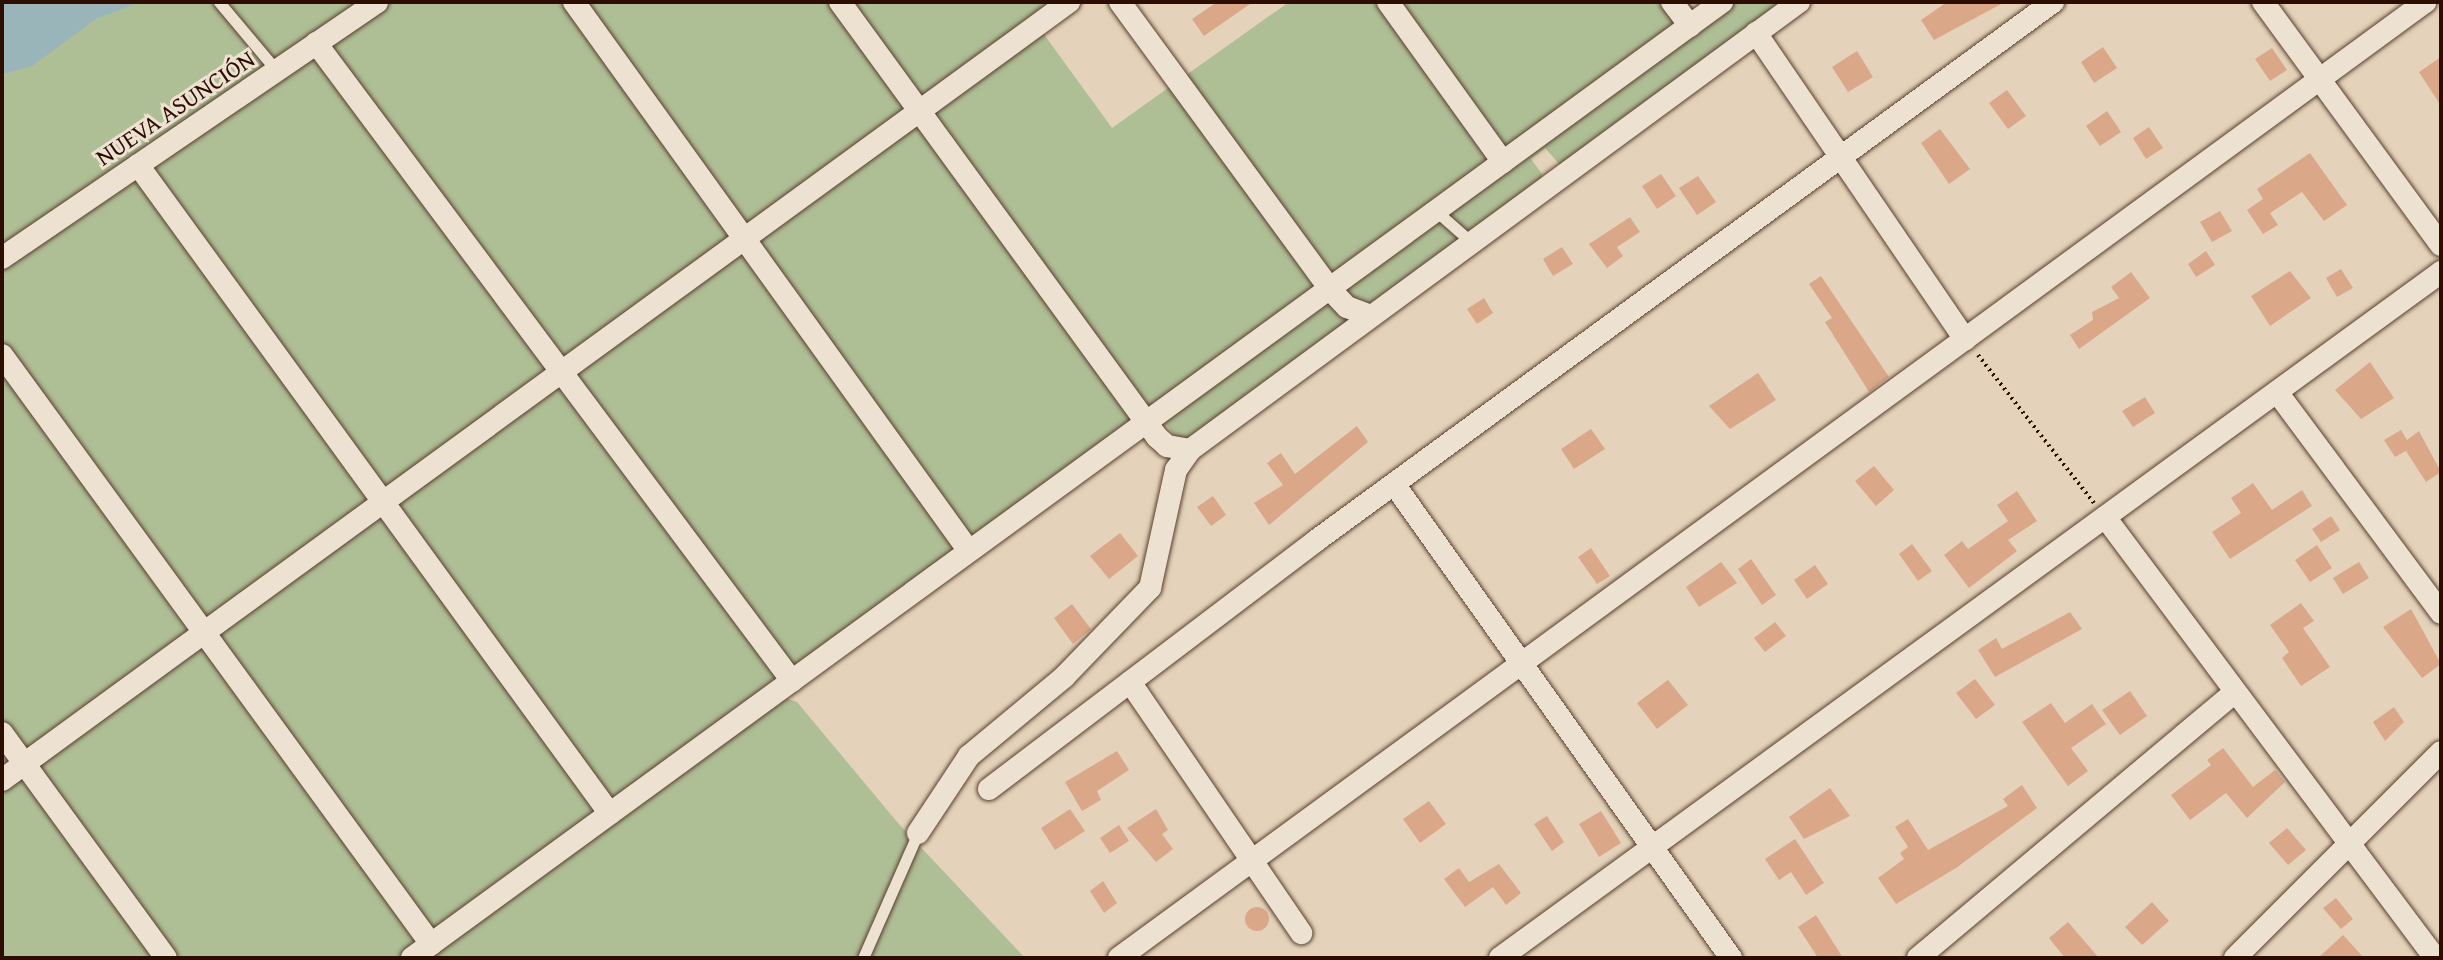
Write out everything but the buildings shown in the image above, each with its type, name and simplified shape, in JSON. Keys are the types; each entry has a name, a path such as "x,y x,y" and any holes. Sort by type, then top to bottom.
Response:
{"street":[{"name":"NUEVA ASUNCIÓN","path":"2,258 377,2"},
{"path":"574,2 969,551"},
{"path":"840,2 1167,446 1190,450"},
{"path":"2,780 1069,2"},
{"path":"1120,2 1329,288 1347,307 1368,315"},
{"path":"1388,2 1503,162"},
{"path":"1672,2 1690,26"},
{"path":"412,958 1722,2"},
{"path":"918,833 969,756 1064,677 1150,588 1176,470 1190,450 1368,315 1799,2"},
{"path":"989,789 1394,484 2053,2"},
{"path":"2263,2 2441,245"},
{"path":"1119,958 2425,2"},
{"path":"1756,33 1844,155 1965,339"},
{"path":"316,43 792,681"},
{"path":"138,165 610,814"},
{"path":"1500,958 2441,272"},
{"path":"2,355 431,944"},
{"path":"2277,392 2441,613"},
{"path":"1394,484 1731,958"},
{"path":"2105,517 2233,694 2435,958"},
{"path":"1130,682 1255,860 1301,933"},
{"path":"1918,958 2233,694"},
{"path":"2,733 166,958"},
{"path":"2235,958 2441,752"}],"lane":[{"path":"219,2 276,70"},
{"path":"1436,211 1470,241"},
{"path":"863,958 918,833"}],"path":[{"path":"1965,339 2105,517"}],"green space":[{"path":"2,2 1063,2 1035,22 1112,128 1289,2 1689,2 1705,24 1736,2 1787,2 1560,165 1545,148 1531,159 1542,174 1541,182 1182,445 1164,421 413,958 2,958"},
{"path":"779,700 797,702 898,823 1025,958 418,958"}],"water":[{"path":"2,2 140,2 96,19 32,66 2,74"}]}
